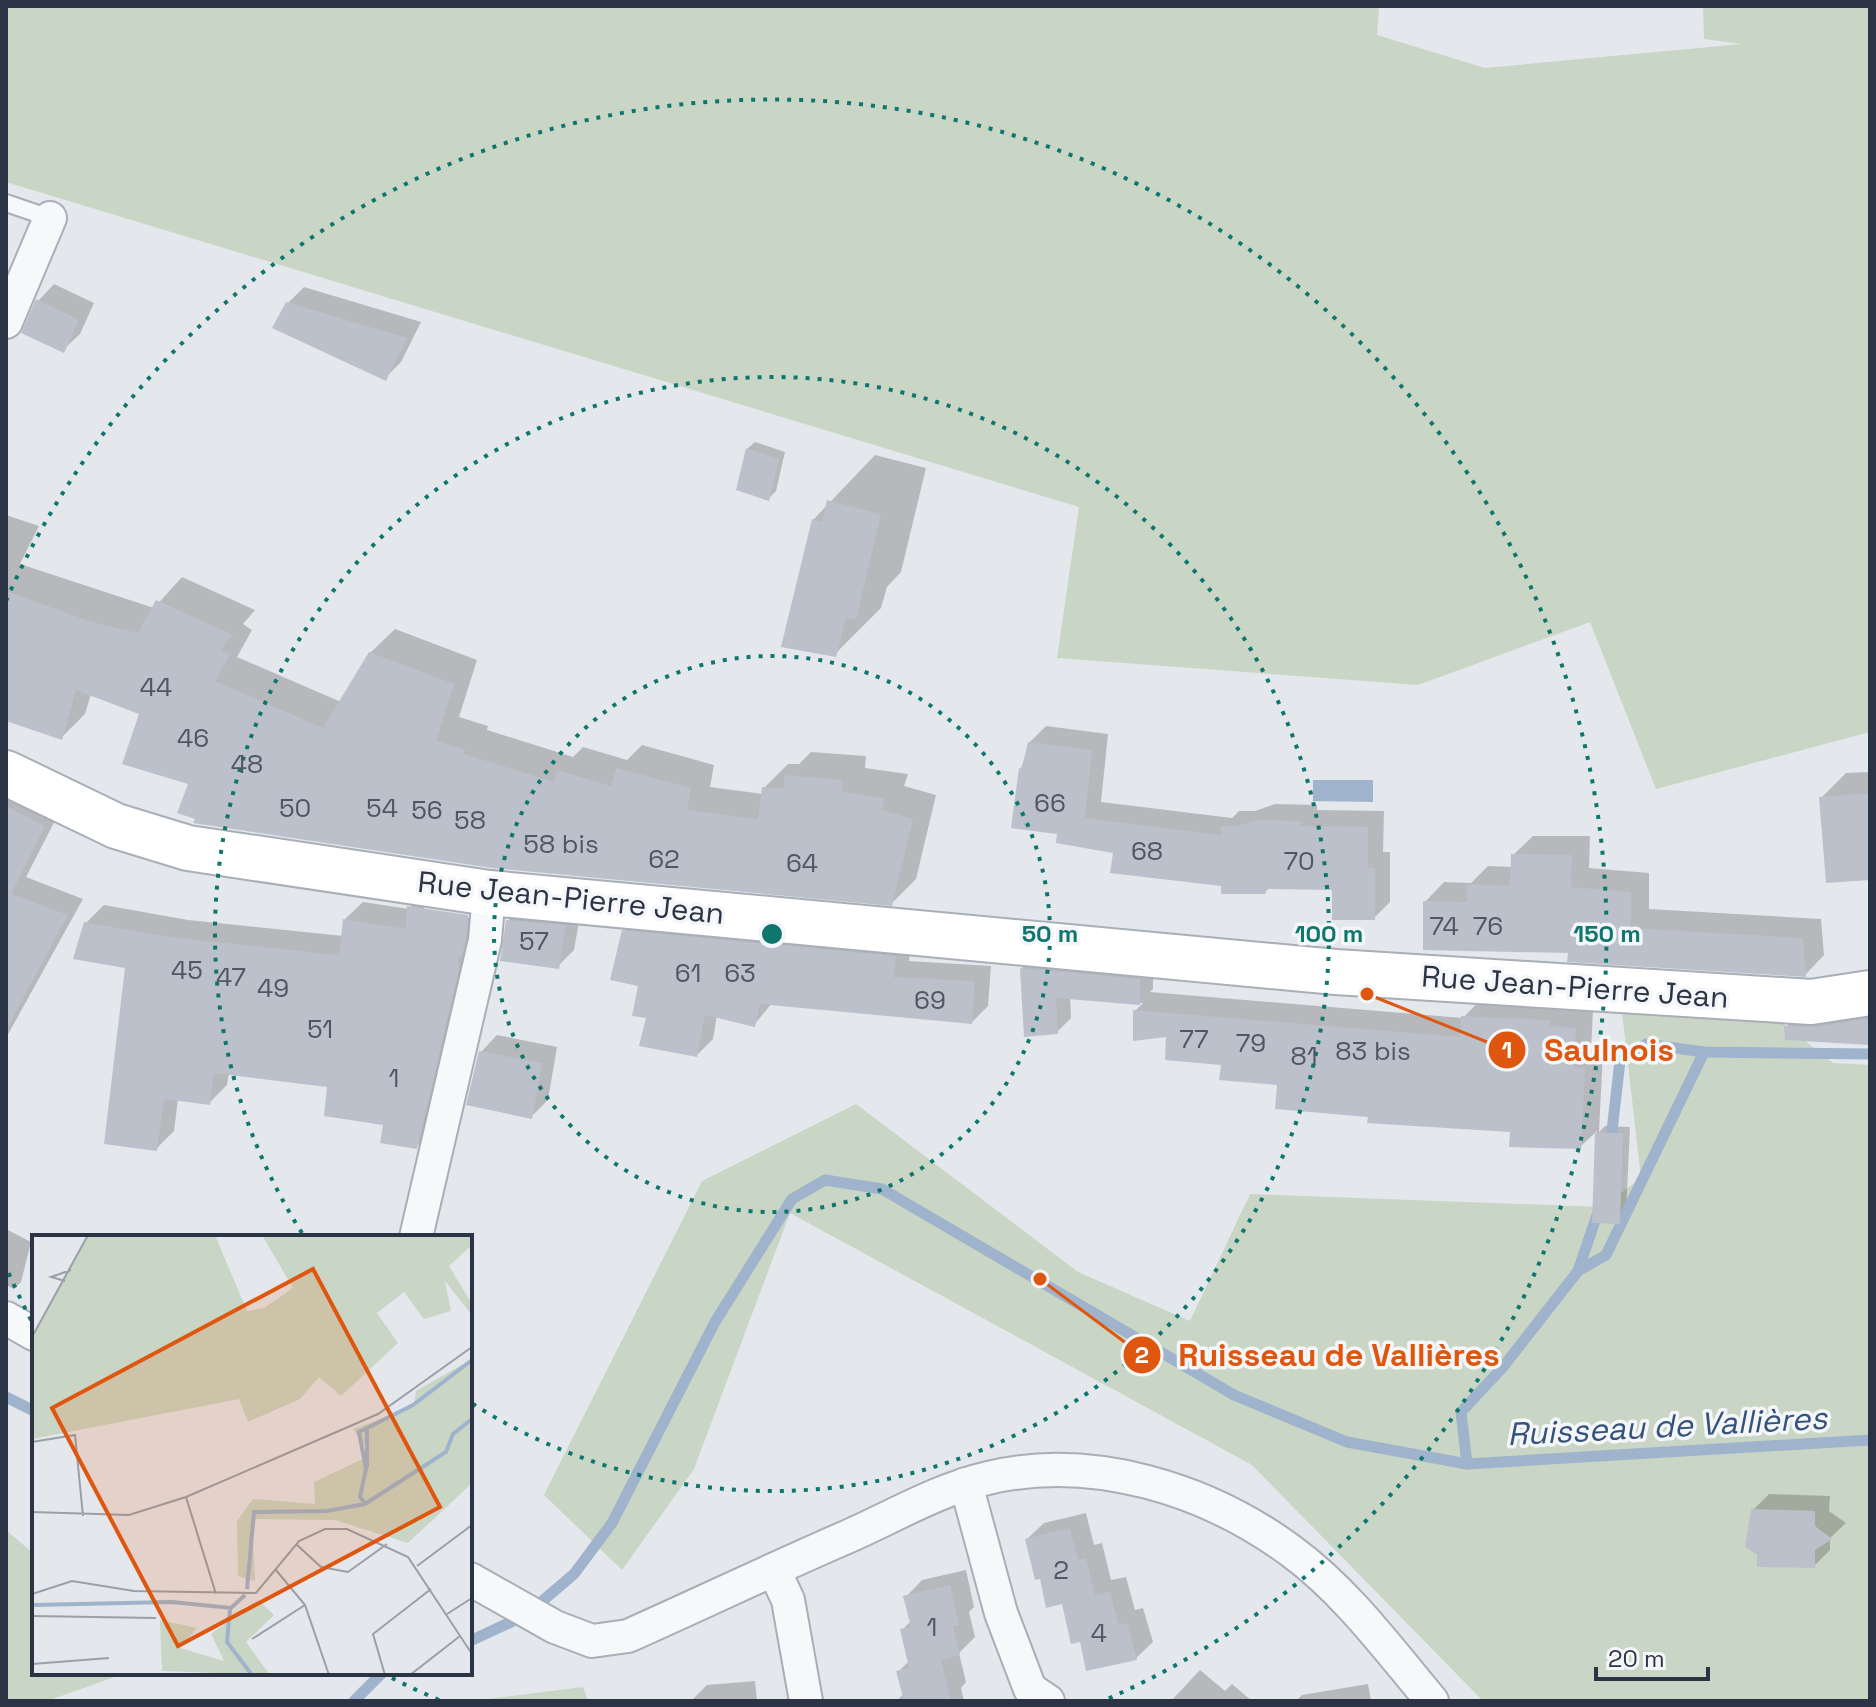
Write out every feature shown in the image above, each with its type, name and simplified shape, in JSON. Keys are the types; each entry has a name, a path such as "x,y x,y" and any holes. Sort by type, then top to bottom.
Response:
{"main road":[{"name":"Rue Jean-Pierre Jean","path":"6,773 116,826 188,848 489,893 1336,972 1811,1002 1870,993"}],"street":[{"path":"6,322 50,218"},
{"path":"416,1235 485,940 489,893"},
{"path":"6,1318 32,1333"},
{"path":"472,1580 555,1627 592,1641 628,1636 966,1484 1021,1473 1078,1471 1167,1487 1214,1504 1294,1553 1369,1627 1432,1701"},
{"path":"966,1484 1001,1613 1030,1689 1048,1701"},
{"path":"774,1570 788,1600 806,1701"}],"lane":[{"path":"6,203 50,218"}],"green space":[{"path":"6,6 1379,6 1377,35 1485,68 1742,44 1704,39 1703,6 1870,6 1870,732 1656,789 1590,622 1418,685 1057,658 1079,507 6,182"},
{"path":"1622,1012 1779,1020 1833,1063 1870,1065 1870,1701 1483,1701 1252,1465 790,1213 694,1469 622,1570 544,1495 702,1181 856,1104 1078,1272 1190,1321 1250,1194 1602,1207 1641,1178"},
{"path":"6,1530 32,1552 32,1675 120,1675 47,1701 6,1701"},
{"path":"583,1687 588,1701 472,1701"}],"water":[{"path":"1313,780 1373,780 1373,802 1313,801"}],"building":[{"path":"36,299 79,320 64,353 21,333"},
{"path":"286,302 407,338 386,381 272,328"},
{"path":"746,448 779,459 769,501 736,490"},
{"path":"827,500 881,514 856,620 846,618 836,657 781,647 812,519 822,522"},
{"path":"6,591 89,621 138,633 156,600 233,635 221,649 230,655 215,681 323,728 369,652 454,684 436,741 465,750 464,754 554,782 557,770 611,786 616,768 691,788 687,810 758,819 762,787 783,788 785,775 843,780 842,792 885,798 882,810 913,819 892,906 492,868 193,823 195,819 177,813 188,784 122,764 139,714 76,690 62,740 6,721"},
{"path":"1028,742 1092,750 1085,818 1221,835 1221,826 1237,826 1258,820 1301,821 1301,826 1368,827 1368,867 1375,868 1375,920 1332,920 1332,890 1265,889 1266,894 1221,894 1221,886 1110,873 1113,853 1056,843 1057,834 1011,828 1019,768 1022,769"},
{"path":"1870,793 1870,880 1826,883 1819,797"},
{"path":"6,806 45,826 11,894 68,915 6,1030"},
{"path":"1511,854 1572,855 1571,887 1631,892 1631,928 1803,938 1806,977 1567,962 1568,953 1423,950 1423,901 1467,902 1467,884 1510,886"},
{"path":"407,906 468,915 462,956 458,956 459,969 417,1149 380,1143 383,1125 324,1116 327,1087 214,1073 210,1105 164,1099 157,1151 104,1144 125,968 73,959 84,922 169,937 339,955 343,919 406,929"},
{"path":"506,920 566,925 559,969 500,961"},
{"path":"622,930 896,956 893,977 975,981 972,1024 760,1004 755,1027 705,1015 697,1057 639,1046 646,1018 632,1016 638,986 610,980"},
{"path":"1020,968 1140,979 1140,1005 1056,998 1058,1034 1024,1037"},
{"path":"1133,1010 1460,1037 1461,1016 1550,1020 1550,1026 1576,1028 1574,1068 1585,1068 1581,1149 1509,1147 1510,1132 1367,1123 1368,1117 1275,1109 1277,1085 1219,1080 1221,1065 1165,1060 1166,1037 1133,1041"},
{"path":"1870,1018 1870,1045 1785,1040 1784,1026 1815,1027"},
{"path":"479,1051 542,1063 532,1119 466,1105"},
{"path":"1595,1133 1623,1133 1620,1224 1592,1223"},
{"path":"1751,1509 1815,1511 1815,1526 1832,1539 1815,1550 1815,1568 1757,1567 1757,1555 1745,1547"},
{"path":"1070,1528 1078,1560 1086,1558 1095,1595 1110,1592 1119,1625 1127,1623 1137,1660 1086,1671 1080,1642 1071,1644 1062,1604 1046,1608 1040,1579 1035,1580 1025,1539"},
{"path":"950,1585 959,1625 953,1626 960,1655 941,1660 951,1701 904,1701 896,1671 909,1668 900,1629 911,1627 903,1596"}],"waterway":[{"name":"Ruisseau de Vallières","path":"1610,1148 1620,1061 1646,1044 1704,1052 1870,1054"},
{"name":"Ruisseau de Vallières","path":"1578,1271 1606,1255 1704,1052"},
{"name":"Ruisseau de Vallières","path":"472,1640 526,1615 574,1574 612,1523 715,1322 792,1199 825,1180 882,1189 1234,1395 1347,1442 1467,1464 1870,1440"},
{"name":"Ruisseau de Vallières","path":"1467,1464 1461,1412 1503,1367 1578,1271 1598,1212"},
{"name":"Ruisseau de Vallières","path":"6,1397 32,1410"},
{"path":"354,1701 380,1675"}],"place":[{"name":"Saulnois","path":"1367,994"},
{"name":"Ruisseau de Vallières","path":"1040,1279"}]}
